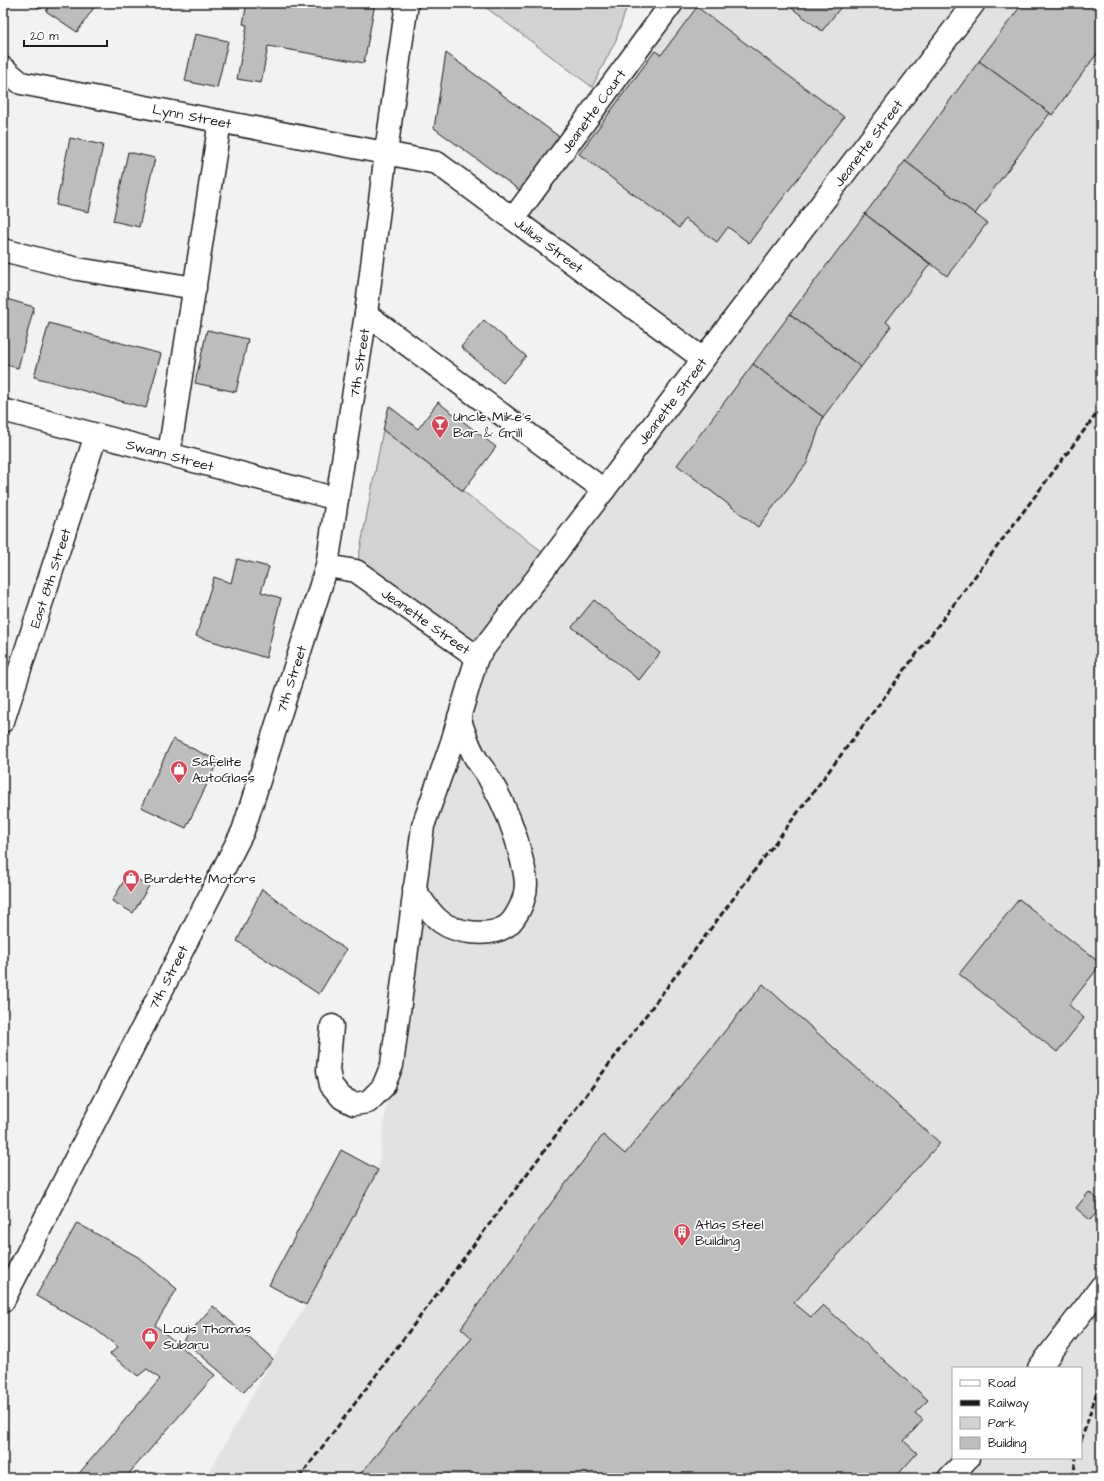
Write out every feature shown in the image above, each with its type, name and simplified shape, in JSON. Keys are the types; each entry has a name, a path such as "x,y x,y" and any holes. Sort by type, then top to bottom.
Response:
{"street":[{"name":"7th Street","path":"3,1301 243,831 327,566 336,499 366,314 386,152 407,3"},
{"name":"Jeanette Court","path":"513,219 672,3"},
{"name":"Jeanette Street","path":"327,566 356,571 477,657 974,3"},
{"name":"Lynn Street","path":"3,68 21,83 386,152"},
{"path":"169,454 220,121"},
{"name":"Julius Street","path":"386,152 437,163 703,359"},
{"path":"3,250 78,269 195,288"},
{"path":"366,314 604,490"},
{"name":"Swann Street","path":"3,410 336,499"},
{"name":"East 8th Street","path":"3,721 96,436"},
{"path":"332,1026 328,1070 331,1086 342,1098 354,1104 368,1102 383,1087 392,1065 423,826 460,718 477,657"},
{"path":"414,889 428,909 440,922 452,929 471,932 493,932 506,927 517,913 524,897 527,881 517,838 493,784 477,761 466,740 460,718"},
{"path":"3,1285 31,1244"},
{"path":"1040,1367 1101,1287"},
{"path":"949,1478 967,1459"}],"shaded area":[{"path":"672,3 1101,3 1101,1478 204,1478 308,1302 378,1170 423,826 477,657 703,360 513,219"}],"green space":[{"path":"480,3 628,3 616,40 592,87"},
{"path":"383,430 552,559 477,657 356,571"}],"building":[{"path":"31,3 44,3 41,9"},
{"path":"51,3 91,3 95,6 77,32 46,11"},
{"path":"247,3 375,3 364,63 268,46 261,83 237,79 247,25 243,24"},
{"path":"785,3 844,3 822,31"},
{"path":"1023,3 1101,3 1101,48 1052,115 979,61"},
{"path":"697,7 844,117 749,243 728,227 717,242 685,219 679,228 579,154 655,51 661,55"},
{"path":"195,34 228,41 217,88 185,81"},
{"path":"446,53 561,138 522,192 434,128"},
{"path":"979,61 1050,113 975,214 905,161"},
{"path":"70,138 103,145 89,212 56,205"},
{"path":"128,152 155,158 139,227 113,221"},
{"path":"905,161 987,223 947,276 865,214"},
{"path":"865,214 930,264 886,322 891,326 861,367 790,314"},
{"path":"3,298 34,307 18,368 3,364"},
{"path":"790,314 861,367 823,417 753,364"},
{"path":"484,320 526,356 503,383 461,347"},
{"path":"49,323 161,354 146,408 34,377"},
{"path":"207,330 248,339 236,392 195,383"},
{"path":"753,364 823,417 807,463 758,527 677,465"},
{"name":"Uncle Mike's Bar & Grill","path":"438,402 496,447 463,491 383,430 389,406 418,429"},
{"path":"237,559 269,567 261,592 281,598 266,658 196,636 214,577 231,583"},
{"path":"594,600 660,653 639,680 572,627"},
{"name":"Safelite AutoGlass","path":"173,739 218,761 186,828 141,807"},
{"name":"Burdette Motors","path":"128,874 149,886 133,913 112,901"},
{"path":"262,889 346,950 319,994 237,941"},
{"path":"1019,899 1101,964 1069,1005 1084,1018 1057,1052 959,974"},
{"name":"Atlas Steel Building","path":"763,984 940,1143 794,1303 811,1317 823,1305 928,1400 915,1413 923,1420 904,1441 917,1453 895,1478 357,1478 472,1338 461,1328 560,1191 603,1135 625,1154"},
{"path":"341,1150 378,1170 306,1305 269,1285"},
{"path":"1089,1192 1101,1202 1101,1208 1090,1220 1076,1208"},
{"name":"Louis Thomas Subaru","path":"77,1223 138,1257 177,1289 155,1325 215,1375 125,1478 75,1478 160,1379 147,1369 138,1376 110,1354 118,1347 95,1329 36,1296"},
{"path":"213,1306 273,1359 244,1392 183,1340"}],"railway":[{"path":"299,1478 1101,408"},
{"path":"1082,1438 1101,1379"},
{"path":"1073,1478 1076,1459"}],"place":[{"name":"Uncle Mike's Bar & Grill","path":"440,439"},
{"name":"Safelite AutoGlass","path":"179,784"},
{"name":"Burdette Motors","path":"131,893"},
{"name":"Atlas Steel Building","path":"682,1247"},
{"name":"Louis Thomas Subaru","path":"150,1351"}]}
